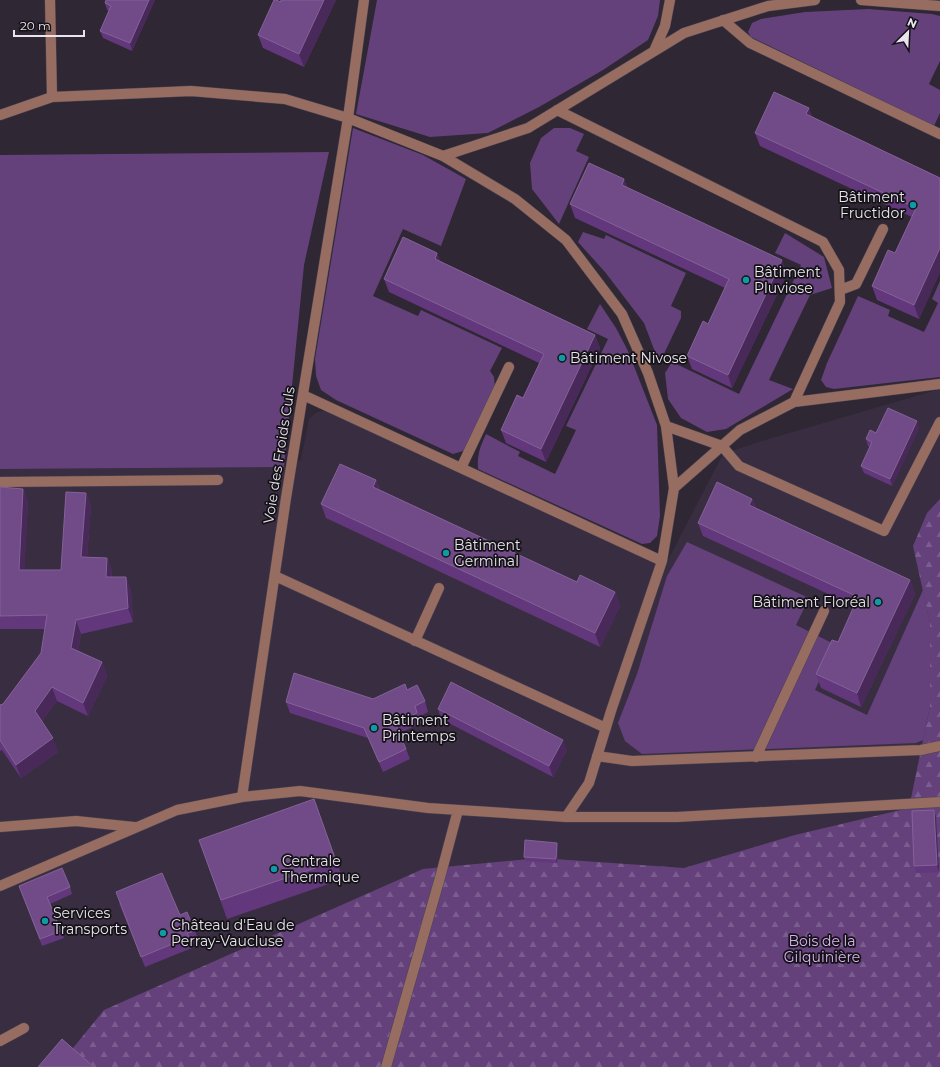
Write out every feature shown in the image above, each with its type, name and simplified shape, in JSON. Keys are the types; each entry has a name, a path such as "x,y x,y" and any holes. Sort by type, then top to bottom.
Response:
{"lane":[{"path":"50,0 52,97"},
{"name":"Voie des Froids Culs","path":"242,797 303,395 348,118 364,0"},
{"path":"654,51 665,26 670,0"},
{"path":"443,156 528,128 684,33 768,6 815,0"},
{"path":"861,0 940,6"},
{"path":"723,20 750,43 940,134"},
{"path":"0,115 52,97 191,91 285,99 348,118 443,156 515,199 566,240 622,314 648,373 666,426 674,488 662,561 589,783 566,817"},
{"path":"558,110 823,242 839,270 840,302 794,402"},
{"path":"840,290 856,284 882,229"},
{"path":"461,468 509,367"},
{"path":"674,488 740,430 794,402 940,384"},
{"path":"303,395 662,561"},
{"path":"666,426 722,446 739,466 884,531 940,422"},
{"path":"0,482 218,480"},
{"path":"275,576 606,728"},
{"path":"415,641 439,588"},
{"path":"756,757 824,611"},
{"path":"597,756 632,761 921,750 940,746"},
{"path":"0,886 177,810 242,797 300,791 428,808 566,817 677,817 940,802"},
{"path":"386,1067 442,874 458,810"},
{"path":"0,827 76,821 136,828"},
{"path":"0,1041 24,1028"}],"shaded area":[{"path":"940,389 940,1067 0,1067 0,469 284,467 301,460 309,419 317,412 329,410 665,566 723,454 762,441"}],"green space":[{"path":"377,0 660,0 658,16 648,40 603,70 539,107 488,133 430,137 356,114"},
{"path":"868,9 932,14 940,16 940,61 929,84 940,90 940,113 934,126 751,37 748,32 752,23 761,19 805,12"},
{"path":"353,128 423,155 466,179 441,246 403,229 373,296 418,316 421,310 502,348 490,371 494,377 495,388 469,444 463,451 453,454 336,400 321,390 316,376 315,359"},
{"path":"554,128 570,128 584,134 576,151 589,157 559,224 532,189 530,163 541,138"},
{"path":"329,152 304,265 284,467 0,469 0,155"},
{"path":"583,232 604,239 606,235 686,273 671,306 681,311 681,318 662,358 655,358 655,352 644,323 605,272 578,242"},
{"path":"785,233 824,257 832,288 810,295 769,380 793,389 726,429 707,432 681,418 668,399 665,373 672,362 739,394 801,265 775,253"},
{"path":"940,281 940,377 834,389 826,387 821,380 827,363 858,296 890,310 888,316 924,332 938,303 932,299"},
{"path":"600,304 616,328 628,351 657,425 660,516 657,536 650,543 642,544 478,469 479,451 486,434 520,452 518,456 555,474 576,430 566,426 608,339 587,329"},
{"name":"Bois de la Gilquinière","path":"940,499 940,1067 88,1067 69,1053 104,1010 423,869 540,858 684,868 795,835 909,808 930,706 930,623 913,546 927,513"},
{"path":"687,542 809,598 796,625 836,645 815,690 867,715 923,590 930,623 930,706 923,740 916,743 642,754 625,741 618,723 637,674 667,576"}],"building":[{"path":"106,0 149,0 130,43 100,31 111,6 105,3"},
{"path":"274,0 281,2 281,0 324,0 299,54 258,35"},
{"name":"Bâtiment Fructidor","path":"774,92 809,108 806,114 940,178 940,248 914,305 872,286 888,250 895,253 916,208 755,133"},
{"name":"Bâtiment Pluviose","path":"589,163 624,179 622,185 782,260 728,375 687,356 703,321 708,324 729,279 570,204"},
{"name":"Bâtiment Nivose","path":"403,237 437,253 435,259 595,335 541,449 501,430 517,395 523,398 544,354 384,279"},
{"path":"888,408 917,421 890,479 861,466 872,442 866,439 870,430 876,433"},
{"name":"Bâtiment Germinal","path":"340,464 376,480 373,487 577,582 580,575 615,592 595,633 321,504"},
{"name":"Bâtiment Floréal","path":"717,482 752,499 749,505 910,580 857,693 816,674 832,640 838,642 858,597 698,523"},
{"path":"0,487 23,489 19,570 61,570 66,492 86,493 81,557 107,558 106,577 126,577 128,608 76,620 71,648 102,662 83,703 52,687 35,711 53,738 16,765 0,740 0,705 3,704 41,653 47,615 0,616"},
{"name":"Bâtiment Printemps","path":"294,673 373,699 405,684 407,690 417,685 425,701 415,706 417,713 395,723 406,749 379,762 364,728 286,702"},
{"path":"451,682 563,740 549,766 438,709"},
{"name":"Centrale Thermique","path":"314,799 336,861 221,900 199,840"},
{"path":"934,810 937,865 914,866 912,811"},
{"path":"525,840 557,843 556,859 524,857"},
{"name":"Services Transports","path":"62,868 70,887 47,897 61,931 40,939 19,886"},
{"name":"Château d'Eau de Perray-Vaucluse","path":"162,873 180,915 187,912 195,931 187,933 189,937 141,957 116,892"},
{"path":"62,1039 94,1067 38,1067"}],"place":[{"name":"Bâtiment Fructidor","path":"913,205"},
{"name":"Bâtiment Pluviose","path":"746,280"},
{"name":"Bâtiment Nivose","path":"562,358"},
{"name":"Bâtiment Germinal","path":"446,553"},
{"name":"Bâtiment Floréal","path":"878,602"},
{"name":"Bâtiment Printemps","path":"374,728"},
{"name":"Centrale Thermique","path":"274,869"},
{"name":"Services Transports","path":"45,921"},
{"name":"Château d'Eau de Perray-Vaucluse","path":"163,933"}]}
